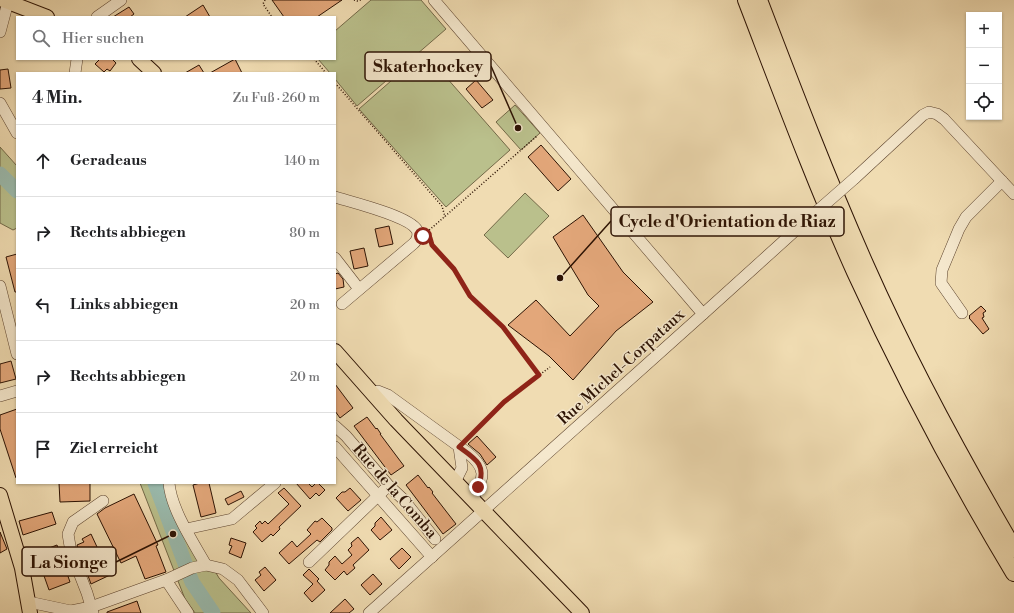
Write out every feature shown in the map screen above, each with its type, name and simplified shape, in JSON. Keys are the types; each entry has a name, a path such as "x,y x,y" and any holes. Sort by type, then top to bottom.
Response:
{"highway":[{"path":"746,0 824,200 874,313 941,446 980,516 1014,572"},
{"path":"759,0 827,174 882,302 951,440 1014,549"}],"main road":[{"path":"5,1 44,16"},
{"path":"140,60 153,72"},
{"path":"336,352 396,420 582,613"},
{"path":"0,495 20,561 30,608"}],"street":[{"path":"98,16 121,0"},
{"name":"Rue Michel-Corpataux","path":"369,613 484,512 703,314 434,0"},
{"path":"0,32 5,1"},
{"path":"75,72 77,60"},
{"path":"0,103 16,131"},
{"path":"703,314 929,112 937,114 944,119 1014,194"},
{"path":"962,314 942,283 942,270 959,229 966,217 1002,181"},
{"path":"336,197 391,214 413,226 418,235 415,242 342,304"},
{"path":"336,259 359,289"},
{"path":"0,286 16,350"},
{"path":"0,396 16,391"},
{"path":"372,394 378,391 383,392 459,447 478,463 482,470 481,481 472,499"},
{"path":"396,420 411,412"},
{"path":"336,428 346,436 389,486 403,499 435,539"},
{"path":"455,482 462,468 459,447"},
{"name":"Rue de la Comba","path":"336,448 432,557"},
{"path":"169,484 170,493 186,529 206,565"},
{"path":"186,529 232,519 274,484"},
{"path":"309,562 389,486"},
{"path":"92,610 71,552 68,534 73,522 103,501"},
{"path":"30,608 71,611 92,610 192,568 206,565 223,569 238,580 263,613"},
{"path":"166,580 188,613"}],"path":[{"path":"265,0 263,4 271,16"},
{"path":"354,0 360,0"},
{"path":"315,60 325,72"},
{"path":"336,84 442,206 445,217"},
{"path":"539,375 503,327 470,296 454,269 432,245 430,238 423,236 545,130"},
{"path":"459,447 504,402 550,367"}],"green space":[{"path":"371,0 421,0 446,29 357,106 336,80 336,72 329,72 319,60 336,60 336,30"},
{"path":"424,52 510,150 446,207 359,109"},
{"path":"515,105 540,133 521,150 496,122"},
{"path":"0,147 16,165 16,228 13,230 0,223"},
{"path":"525,193 549,216 508,258 484,235"},
{"path":"140,484 173,484 175,502 219,578 251,613 195,613 185,599"}],"building":[{"path":"272,0 342,0 318,16 283,16"},
{"path":"203,5 209,16 186,16"},
{"path":"129,7 134,14 131,16 115,16"},
{"path":"99,60 113,60 116,63 110,71 107,69 104,72 95,64"},
{"path":"236,60 242,72 212,72"},
{"path":"199,65 203,72 187,72"},
{"path":"8,69 11,88 0,89 0,70"},
{"path":"476,80 493,100 482,108 466,89"},
{"path":"541,145 571,179 558,191 528,157"},
{"path":"583,215 623,272 653,302 616,331 573,380 549,356 508,325 536,300 570,336 599,306 588,295 553,237"},
{"path":"389,226 393,244 379,247 375,229"},
{"path":"364,248 368,266 354,269 350,251"},
{"path":"16,254 16,292 15,292 6,257"},
{"path":"338,273 343,279 344,287 336,289 336,274"},
{"path":"981,306 986,311 983,313 984,317 982,318 989,329 983,334 969,318 969,316"},
{"path":"11,361 16,379 0,383 0,364"},
{"path":"336,385 353,408 340,418 336,412"},
{"path":"16,409 16,478 0,429 0,415"},
{"path":"367,417 376,429 377,428 404,466 391,475 354,426"},
{"path":"477,436 496,457 487,465 480,454 468,444"},
{"path":"418,475 433,492 432,493 456,524 443,534 406,485"},
{"path":"59,484 90,484 90,501 60,502"},
{"path":"209,484 216,513 201,517 193,485"},
{"path":"297,484 309,484 312,487 315,484 319,484 325,490 319,496 316,493 310,499"},
{"path":"284,488 301,506 279,527 280,529 273,536 271,534 262,542 253,532 257,528 255,526 260,521 262,524 265,521 268,524 289,504 278,493"},
{"path":"350,488 361,500 348,511 336,498 342,492 345,492"},
{"path":"241,491 244,497 228,505 225,499"},
{"path":"134,494 158,545 156,546 166,572 145,579 136,556 121,563 97,514 105,508"},
{"path":"52,512 56,524 23,535 19,521"},
{"path":"381,517 392,530 380,540 371,530"},
{"path":"322,518 332,528 332,530 320,542 317,540 289,564 279,553 292,541 297,547 311,534 307,530 315,521 317,522"},
{"path":"0,532 7,549 0,553"},
{"path":"91,534 110,575 91,584 77,545 84,542 82,539"},
{"path":"358,537 369,550 353,565 355,568 347,575 344,571 335,580 325,570 329,565 329,562 335,556 342,564 352,555 348,550 352,546 351,543"},
{"path":"231,538 246,543 241,558 229,553 232,546 229,545"},
{"path":"57,545 70,582 49,590 36,553"},
{"path":"402,548 411,557 399,569 390,559"},
{"path":"265,567 276,580 264,591 255,580 261,575 259,572"},
{"path":"309,569 319,579 317,581 325,590 312,602 304,593 313,584 303,575"},
{"path":"373,574 382,584 370,595 361,585"},
{"path":"345,599 354,609 349,613 330,613"},
{"path":"137,601 141,613 107,613 107,612"}],"waterway":[{"path":"0,174 16,190"},
{"path":"155,484 192,582 213,613"}],"place":[{"name":"Skaterhockey","path":"518,128"},
{"name":"Cycle d'Orientation de Riaz","path":"560,278"},
{"name":"La Sionge","path":"173,534"}],"route":[{"path":"423,236 430,238 432,245 454,269 470,296 503,327 539,375 504,402 459,447 475,459 481,467 481,481 478,487"}]}
